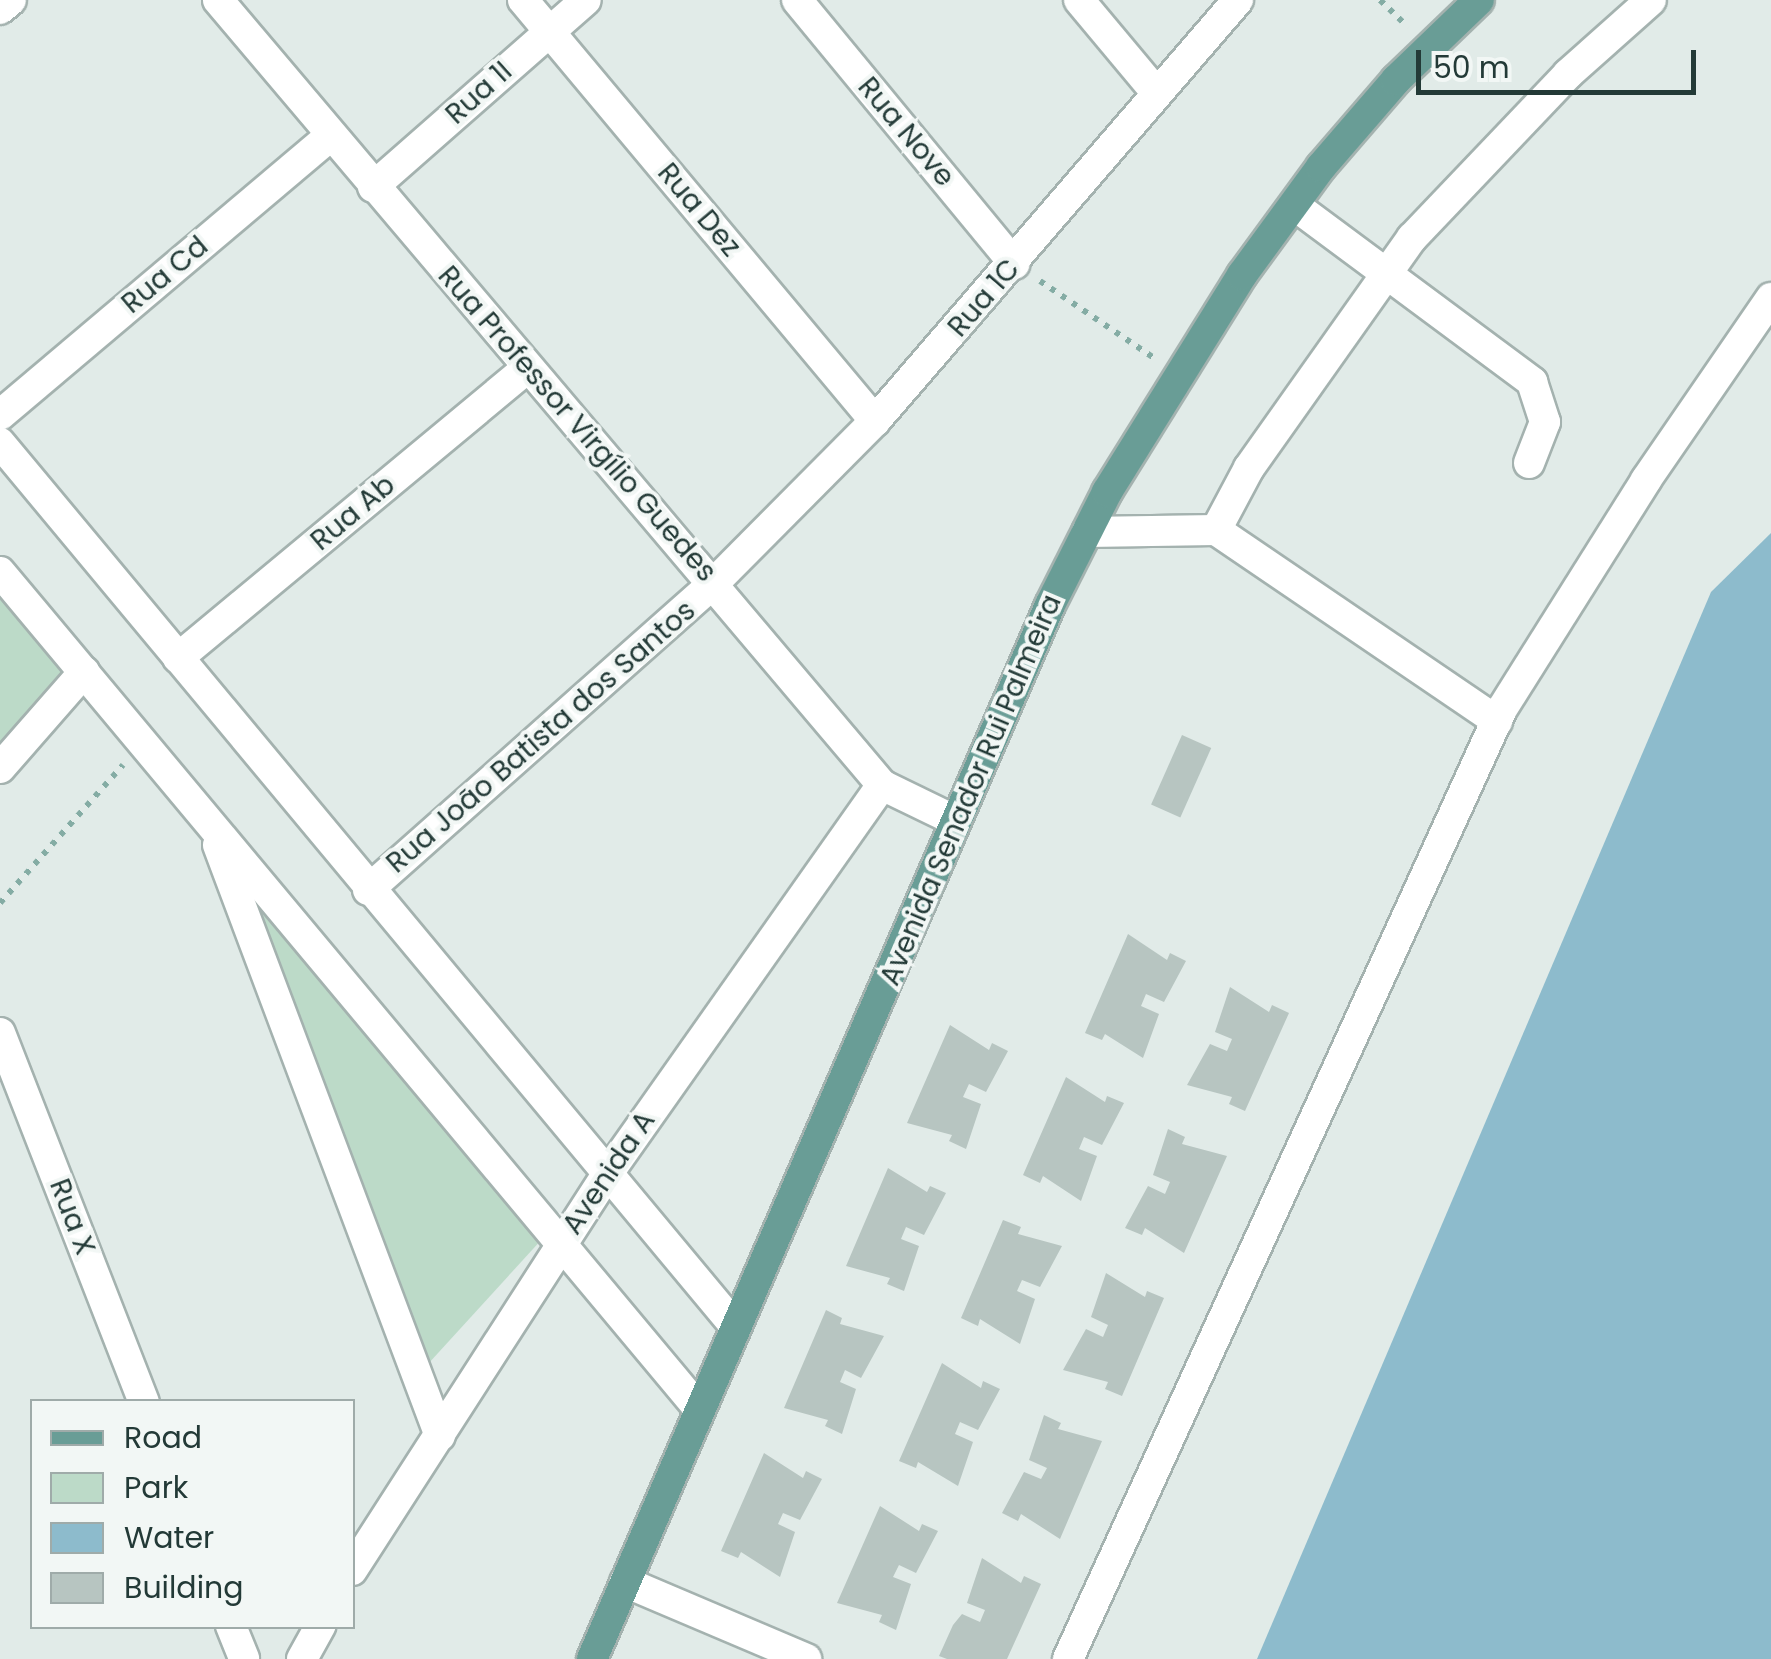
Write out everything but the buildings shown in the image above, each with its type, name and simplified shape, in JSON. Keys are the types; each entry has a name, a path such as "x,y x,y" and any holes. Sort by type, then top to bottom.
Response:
{"main road":[{"name":"Avenida Senador Rui Palmeira","path":"592,1659 956,820 1087,532 1180,375 1294,205 1396,80 1479,0"}],"street":[{"path":"0,10 11,0"},
{"name":"Rua Professor Virgílio Guedes","path":"218,0 882,785 956,820"},
{"name":"Rua Dez","path":"523,0 875,421"},
{"name":"Rua 1I","path":"373,187 586,0"},
{"name":"Rua Nove","path":"797,0 1015,264"},
{"path":"1079,0 1156,92"},
{"name":"Rua 1C","path":"714,583 875,421 1015,264 1156,92 1238,0"},
{"path":"1216,530 1249,468 1384,273 1534,109 1651,0"},
{"name":"Rua Cd","path":"0,415 330,136"},
{"path":"1294,205 1532,382 1545,422 1529,463"},
{"path":"1068,1659 1497,721 1646,480 1771,298"},
{"name":"Rua Ab","path":"178,658 527,368"},
{"path":"0,444 606,1176 735,1326"},
{"path":"1087,532 1216,530 1497,721"},
{"path":"0,572 700,1408"},
{"name":"Rua João Batista dos Santos","path":"368,890 714,583"},
{"path":"0,768 84,672"},
{"name":"Avenida A","path":"355,1565 560,1244 882,785"},
{"path":"210,821 440,1436"},
{"name":"Rua X","path":"0,1033 143,1399"},
{"path":"625,1582 806,1659"},
{"path":"233,1629 244,1659"},
{"path":"302,1659 318,1629"}],"path":[{"path":"1015,264 1180,375"},
{"path":"0,903 144,742"}],"green space":[{"path":"0,582 77,675 0,759"},
{"path":"248,881 543,1238 428,1364"}],"water":[{"path":"1771,533 1771,1659 1257,1659 1711,592"}]}
